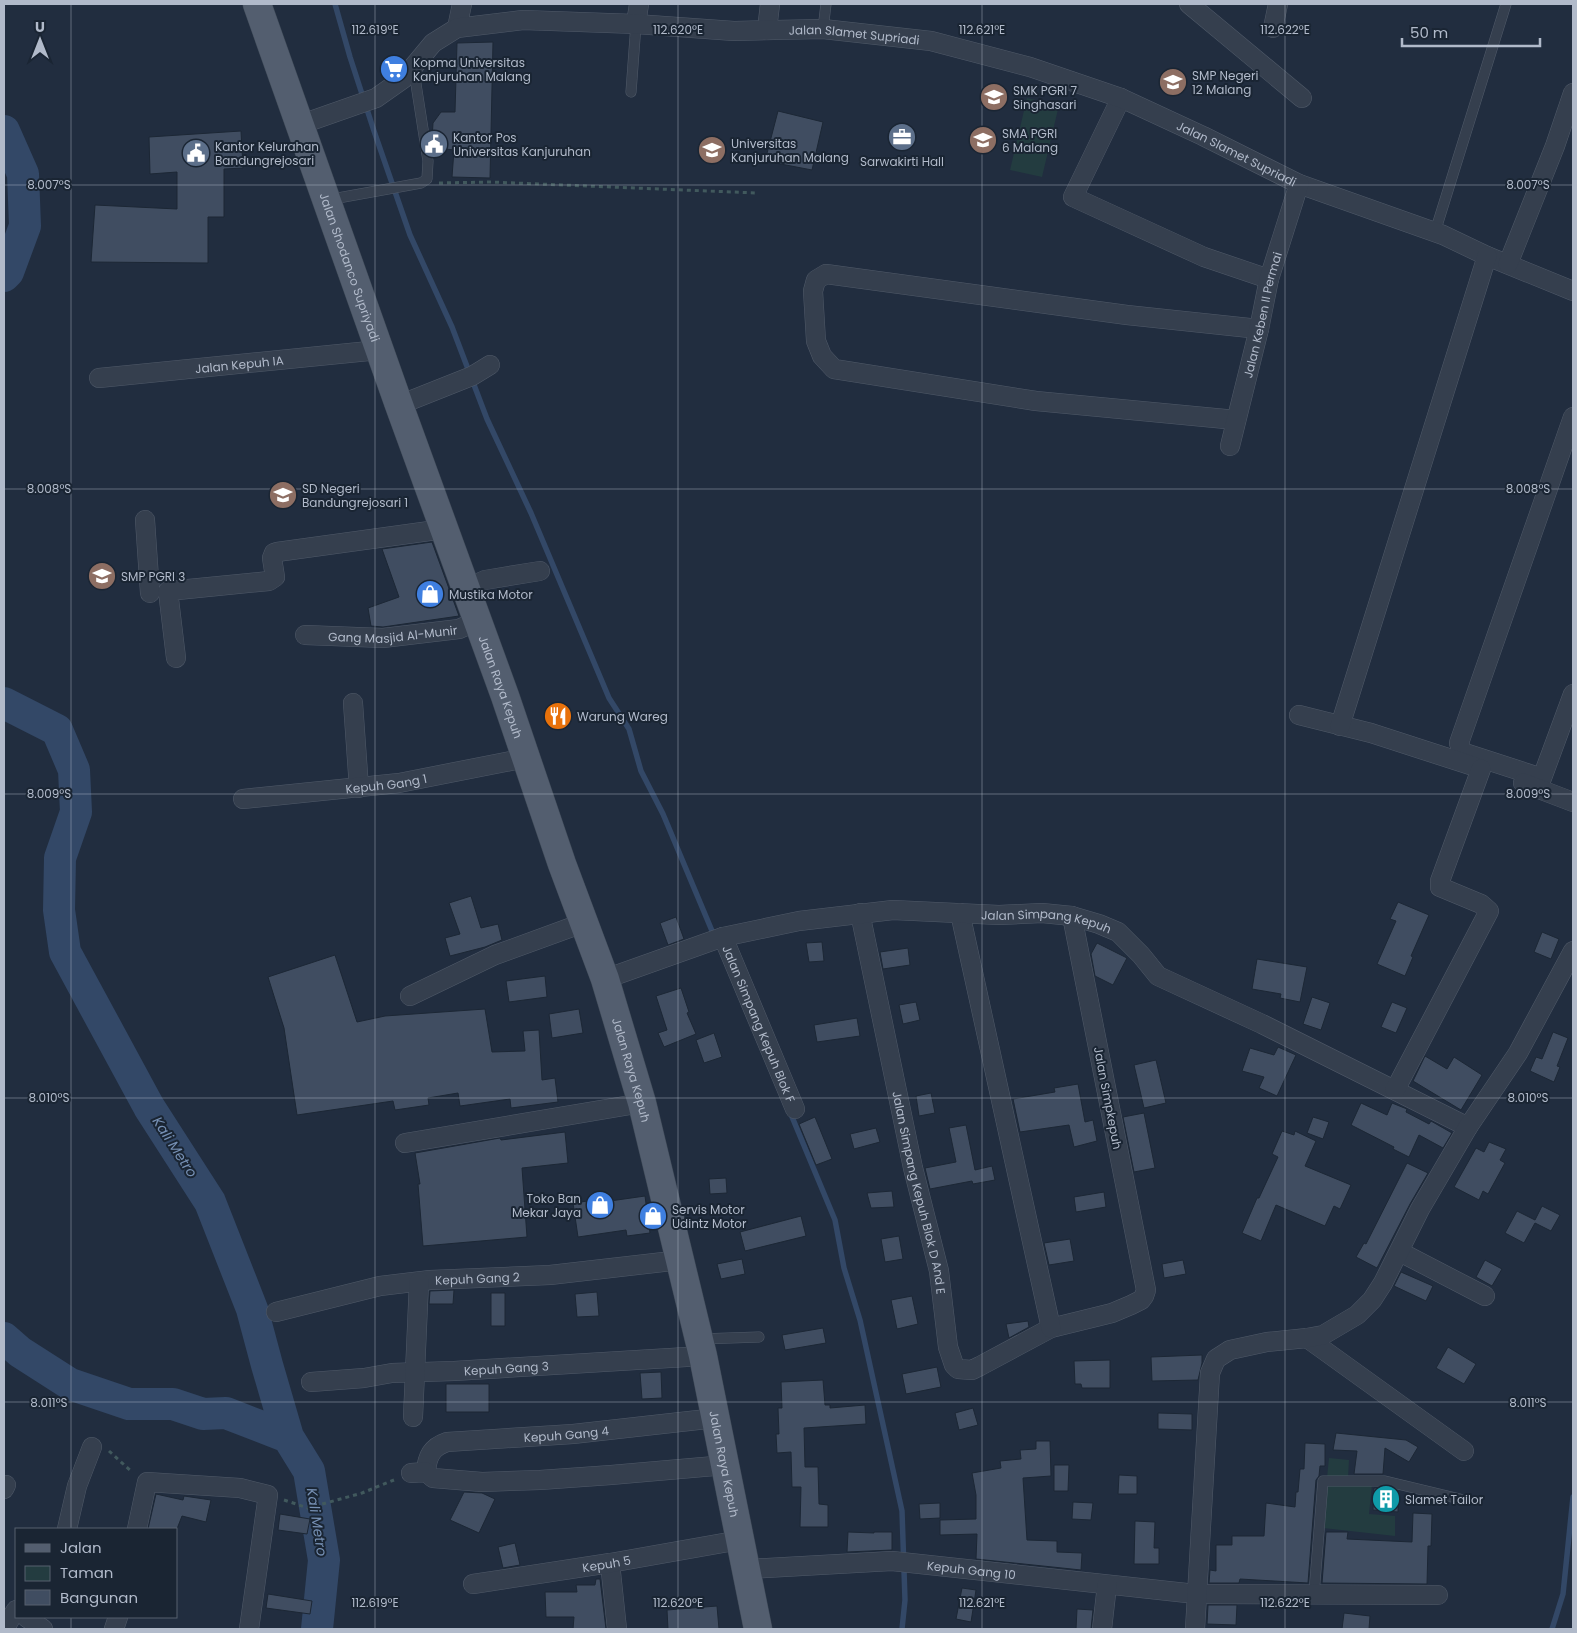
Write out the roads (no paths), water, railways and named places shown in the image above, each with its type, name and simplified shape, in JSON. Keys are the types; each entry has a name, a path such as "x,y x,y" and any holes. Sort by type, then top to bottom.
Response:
{"main road":[{"name":"Jalan Shodanco Supriyadi","path":"257,4 444,529"},
{"name":"Jalan Raya Kepuh","path":"444,529 583,923 605,979 642,1103 701,1348 758,1629"}],"street":[{"path":"457,28 462,4"},
{"path":"636,24 640,4"},
{"path":"767,30 770,4"},
{"path":"1188,4 1302,98"},
{"path":"1273,28 1278,4"},
{"name":"Jalan Slamet Supriadi","path":"299,125 376,98 403,79 433,43 457,28 523,20 636,24 734,31 822,29 932,41 1030,67 1121,98 1299,184 1435,232 1486,256 1573,291"},
{"path":"1508,264 1555,146 1573,93"},
{"path":"1121,98 1073,197 1204,257 1269,279"},
{"name":"Jalan Keben II Permai","path":"1230,446 1259,329 1269,279 1299,184"},
{"path":"1340,726 1486,256"},
{"path":"1236,420 1036,401 834,369 822,356 816,341 812,291 816,280 826,274 1127,315 1259,329"},
{"name":"Jalan Kepuh IA","path":"99,378 380,350"},
{"path":"399,405 472,376 490,365"},
{"path":"1573,417 1459,743 1460,748 1462,752 1542,778 1573,694"},
{"path":"145,520 155,592 176,658"},
{"path":"155,592 269,581 275,577 272,558 274,553 277,552 444,529"},
{"path":"465,589 485,580 540,571"},
{"name":"Gang Masjid Al-Munir","path":"305,635 382,638 459,628 478,621"},
{"path":"353,703 358,788"},
{"path":"1299,715 1371,733 1543,789 1573,802"},
{"name":"Kepuh Gang 1","path":"243,799 399,783 526,758"},
{"path":"1395,1090 1489,911 1481,904 1440,887 1440,881 1481,769"},
{"name":"Jalan Simpang Kepuh","path":"605,979 722,938 799,921 893,910 1072,916 1118,932 1142,955 1158,976 1262,1024 1468,1127"},
{"name":"Jalan Simpang Kepuh Blok D And E","path":"860,913 913,1168 939,1271 948,1347 954,1365 964,1370 972,1370 1000,1357 1051,1328"},
{"path":"960,913 1051,1328"},
{"name":"Jalan Simpkepuh","path":"1051,1328 1112,1313 1132,1305 1141,1300 1146,1290 1072,916"},
{"path":"410,996 495,955 583,923"},
{"name":"Jalan Simpang Kepuh Blok F","path":"722,938 795,1109"},
{"path":"1194,1629 1210,1374 1216,1359 1230,1350 1267,1342 1323,1335 1357,1315 1378,1292 1400,1252 1420,1209 1468,1127 1518,1053 1573,951"},
{"path":"405,1143 642,1103"},
{"path":"1400,1252 1485,1296"},
{"name":"Kepuh Gang 2","path":"276,1312 380,1286 550,1275 680,1260"},
{"path":"413,1417 419,1282"},
{"path":"1307,1338 1464,1451"},
{"name":"Kepuh Gang 3","path":"311,1382 364,1378 392,1373 701,1348"},
{"name":"Kepuh Gang 4","path":"716,1418 566,1434 446,1442 436,1445 421,1469 433,1478 482,1482 611,1476 726,1464"},
{"path":"67,1528 77,1486 92,1448"},
{"path":"137,1528 147,1482 240,1488 268,1495 249,1629"},
{"name":"Kepuh 5","path":"473,1584 610,1563 740,1540"},
{"name":"Kepuh Gang 10","path":"747,1569 892,1561 1196,1594 1438,1594"},
{"path":"610,1563 617,1629"},
{"path":"1102,1629 1107,1585"},
{"path":"4,1601 15,1609"},
{"path":"4,1629 15,1612"},
{"path":"27,1618 43,1629"}],"lane":[{"path":"822,29 826,4"},
{"path":"1435,232 1506,4"},
{"path":"631,92 636,24"},
{"path":"326,200 379,189 416,184 427,179 428,161 414,65"},
{"path":"701,1348 758,1337"},
{"path":"1314,1594 1323,1481 1386,1481 1460,1499"}],"waterway":[{"path":"335,4 374,131 410,235 452,327 487,419 531,513 609,698 629,729 641,771 663,814 715,938"},
{"name":"Kali Metro","path":"4,131 23,174 25,226 8,272 4,276"},
{"name":"Kali Metro","path":"4,703 57,730 74,770 76,812 60,858 59,910 65,952 149,1107 210,1202 252,1309 288,1437 309,1471 324,1560 317,1629"},
{"path":"790,1112 835,1220 844,1268 860,1320 902,1511 905,1600 902,1629"},
{"path":"4,1338 20,1352 70,1384 129,1404 173,1404 203,1414 226,1413 288,1437"},
{"path":"1552,1629 1563,1594 1573,1497"}],"place":[{"name":"Kopma Universitas Kanjuruhan Malang","path":"394,69"},
{"name":"SMP Negeri 12 Malang","path":"1173,82"},
{"name":"SMK PGRI 7 Singhasari","path":"994,97"},
{"name":"Sarwakirti Hall","path":"902,137"},
{"name":"SMA PGRI 6 Malang","path":"983,140"},
{"name":"Kantor Pos Universitas Kanjuruhan","path":"434,144"},
{"name":"Universitas Kanjuruhan Malang","path":"712,150"},
{"name":"Kantor Kelurahan Bandungrejosari","path":"196,153"},
{"name":"SD Negeri Bandungrejosari 1","path":"283,495"},
{"name":"SMP PGRI 3","path":"102,576"},
{"name":"Mustika Motor","path":"430,594"},
{"name":"Warung Wareg","path":"558,716"},
{"name":"Toko Ban Mekar Jaya","path":"600,1205"},
{"name":"Servis Motor Udintz Motor","path":"653,1216"},
{"name":"Slamet Tailor","path":"1386,1499"}]}
